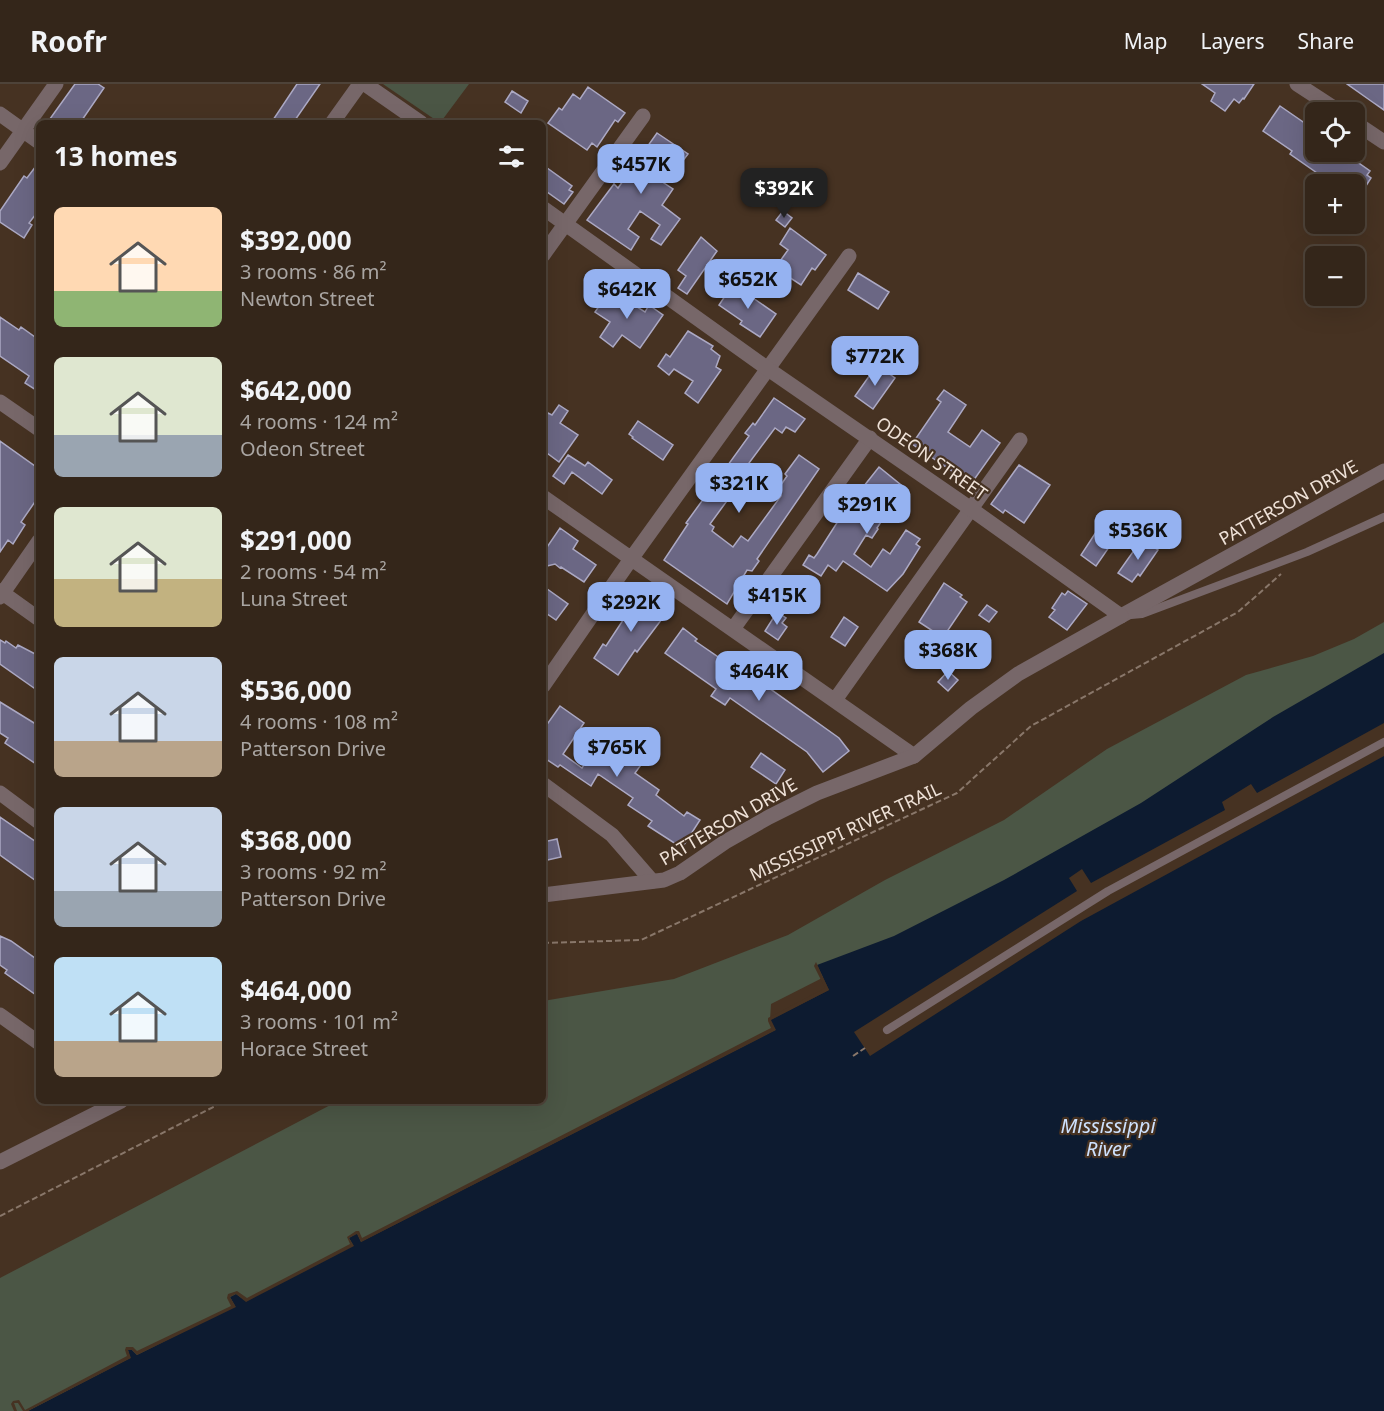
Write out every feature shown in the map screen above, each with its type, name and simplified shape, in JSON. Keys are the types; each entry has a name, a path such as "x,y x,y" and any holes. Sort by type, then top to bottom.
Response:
{"street":[{"path":"0,164 56,84"},
{"path":"334,120 360,84"},
{"path":"365,84 417,120"},
{"path":"1297,84 1325,102"},
{"path":"0,114 36,140"},
{"path":"546,251 643,116"},
{"path":"1365,129 1384,142"},
{"name":"ODEON STREET","path":"546,210 1121,616"},
{"path":"546,682 631,559 849,256"},
{"path":"0,402 36,427"},
{"path":"733,629 870,438"},
{"path":"835,700 1020,440"},
{"name":"PATTERSON DRIVE","path":"546,895 664,880 680,873 734,837 817,793 914,756 971,708 1018,674 1382,476"},
{"path":"546,499 914,756"},
{"path":"36,545 1,594 36,617"},
{"path":"546,786 612,835 652,881"},
{"path":"0,793 36,820"},
{"path":"0,1015 36,1041"},
{"path":"0,1162 115,1104"}],"lane":[{"path":"1121,616 1142,614 1307,552 1384,517"},
{"path":"887,1030 1108,891 1384,742"}],"path":[{"name":"MISSISSIPPI RIVER TRAIL","path":"546,943 641,940 957,794 1031,726 1238,612 1281,574"},
{"path":"852,1056 865,1048"},
{"path":"0,1216 219,1104"}],"green space":[{"path":"383,84 469,84 442,120 436,120"},
{"path":"1384,622 1384,682 891,943 771,1004 770,1020 776,1030 28,1411 0,1411 0,1278 332,1104 546,1104 546,1000 674,979 788,935 885,880 1004,820 1107,749 1246,675 1313,656 1354,639"}],"water":[{"name":"Mississippi River","path":"1384,653 1384,1411 28,1411 130,1358 128,1350 132,1350 137,1355 235,1306 230,1297 236,1294 246,1301 353,1245 349,1238 357,1233 361,1242 775,1030 770,1020 829,990 817,965 894,936 1004,880 1141,803 1273,717"}],"pier":[{"path":"1384,723 1384,756 1081,921 870,1056 854,1032 1077,891 1069,878 1082,869 1091,883 1225,810 1222,802 1251,784 1257,793"},
{"path":"816,962 829,990 771,1020 776,1030 361,1242 357,1234 349,1238 354,1246 246,1302 236,1294 230,1297 236,1307 137,1355 132,1350 128,1350 131,1358 28,1411 23,1411 18,1403 14,1403 17,1411 14,1411 11,1404 13,1401 19,1400 25,1410 127,1356 126,1347 133,1347 137,1351 231,1306 227,1298 228,1294 237,1291 247,1298 350,1244 347,1237 356,1231 359,1231 362,1238 771,1028 768,1018 825,988 814,966"}],"building":[{"path":"75,84 98,84 104,88 82,120 49,120"},
{"path":"297,84 320,84 295,120 273,120"},
{"path":"1202,84 1254,84 1244,99 1239,103 1234,99 1225,111 1211,101 1215,93"},
{"path":"1347,84 1384,84 1384,110 1371,101"},
{"path":"588,87 625,113 618,122 615,120 597,147 592,143 587,150 548,123 559,108 562,110 573,94 580,99"},
{"path":"512,91 528,101 521,113 505,102"},
{"path":"1280,106 1305,123 1305,162 1357,162 1370,171 1367,175 1371,178 1365,187 1365,174 1317,174 1290,154 1292,151 1263,131"},
{"path":"657,133 688,154 679,166 676,164 664,183 673,189 662,205 680,219 661,245 651,239 660,225 640,211 628,229 639,237 631,250 587,220 614,184 618,188"},
{"path":"36,166 36,214 29,223 32,225 24,238 0,222 0,211 24,176 27,178"},
{"path":"546,167 572,186 569,190 573,192 564,204 546,191"},
{"path":"783,211 792,218 785,227 776,220"},
{"path":"790,228 826,255 815,270 812,268 801,285 775,268 788,250 780,244"},
{"path":"701,237 717,251 687,294 678,288 686,276 678,270"},
{"path":"858,273 889,292 878,309 848,290"},
{"path":"733,284 776,314 760,337 740,324 742,321 719,305"},
{"path":"610,290 645,312 649,305 663,315 640,348 622,335 613,347 600,337 610,322 595,312"},
{"path":"0,317 19,330 21,327 36,338 36,390 25,383 29,376 0,356"},
{"path":"688,331 713,346 711,349 720,356 716,367 721,370 698,403 685,393 693,381 674,369 669,375 658,366 666,354 670,357"},
{"path":"877,365 895,378 873,409 855,396"},
{"path":"944,390 966,405 948,432 970,447 982,430 1000,443 971,484 912,444 941,402 937,399"},
{"path":"774,398 805,419 795,432 786,427 782,433 775,428 728,492 732,494 710,524 714,527 712,531 733,547 741,536 748,541 781,496 776,492 787,476 785,474 799,455 819,469 757,559 759,561 752,571 747,570 727,604 664,560 688,524 686,523 749,436 745,433 753,423 755,425"},
{"path":"559,405 568,411 560,423 578,435 559,462 546,452 546,416 548,413 552,415"},
{"path":"638,421 673,445 663,460 629,434"},
{"path":"0,441 36,467 36,500 21,522 25,525 13,544 8,540 0,552"},
{"path":"568,455 585,466 588,462 612,480 602,494 572,472 564,484 553,476"},
{"path":"1019,465 1050,485 1024,523 1005,510 1003,513 991,504"},
{"path":"879,467 906,489 894,506 892,505 872,538 866,535 854,554 871,567 883,549 890,554 906,530 920,539 916,544 920,547 903,574 887,591 843,561 836,571 828,565 821,576 803,565 809,555 814,558 858,490 860,491"},
{"path":"560,528 578,541 573,549 596,565 584,582 555,564 546,566 546,549"},
{"path":"1098,529 1114,540 1096,566 1081,555"},
{"path":"1142,539 1158,550 1140,576 1138,574 1132,582 1118,573"},
{"path":"944,583 962,595 960,597 967,602 948,630 957,636 949,648 939,642 942,637 919,622"},
{"path":"546,588 568,604 556,620 546,613"},
{"path":"1068,591 1087,604 1067,630 1049,617 1055,610 1052,608 1062,593 1065,595"},
{"path":"640,592 668,611 637,652 635,650 618,675 594,658 603,644 606,646"},
{"path":"987,605 997,612 989,622 979,615"},
{"path":"777,612 786,618 782,623 787,627 778,640 765,631"},
{"path":"844,617 858,627 845,646 831,637"},
{"path":"683,628 697,639 695,641 721,659 717,664 756,692 762,683 839,738 849,751 823,772 807,752 730,698 725,705 711,696 716,689 665,653"},
{"path":"0,640 16,648 18,645 36,654 36,685 34,688 0,664"},
{"path":"948,671 958,680 948,691 938,682"},
{"path":"0,702 36,724 36,764 5,743 8,738 0,733"},
{"path":"560,706 584,723 563,754 582,768 593,751 617,768 631,748 646,758 635,773 659,790 656,795 684,816 687,812 700,820 682,848 648,826 652,821 628,805 633,798 598,774 591,786 560,765 558,767 546,759 546,726"},
{"path":"761,753 785,770 776,784 751,767"},
{"path":"0,817 36,842 36,881 0,855"},
{"path":"557,839 561,857 546,860 546,841"},
{"path":"0,936 36,959 36,995 5,973 7,970 0,965"}]}
